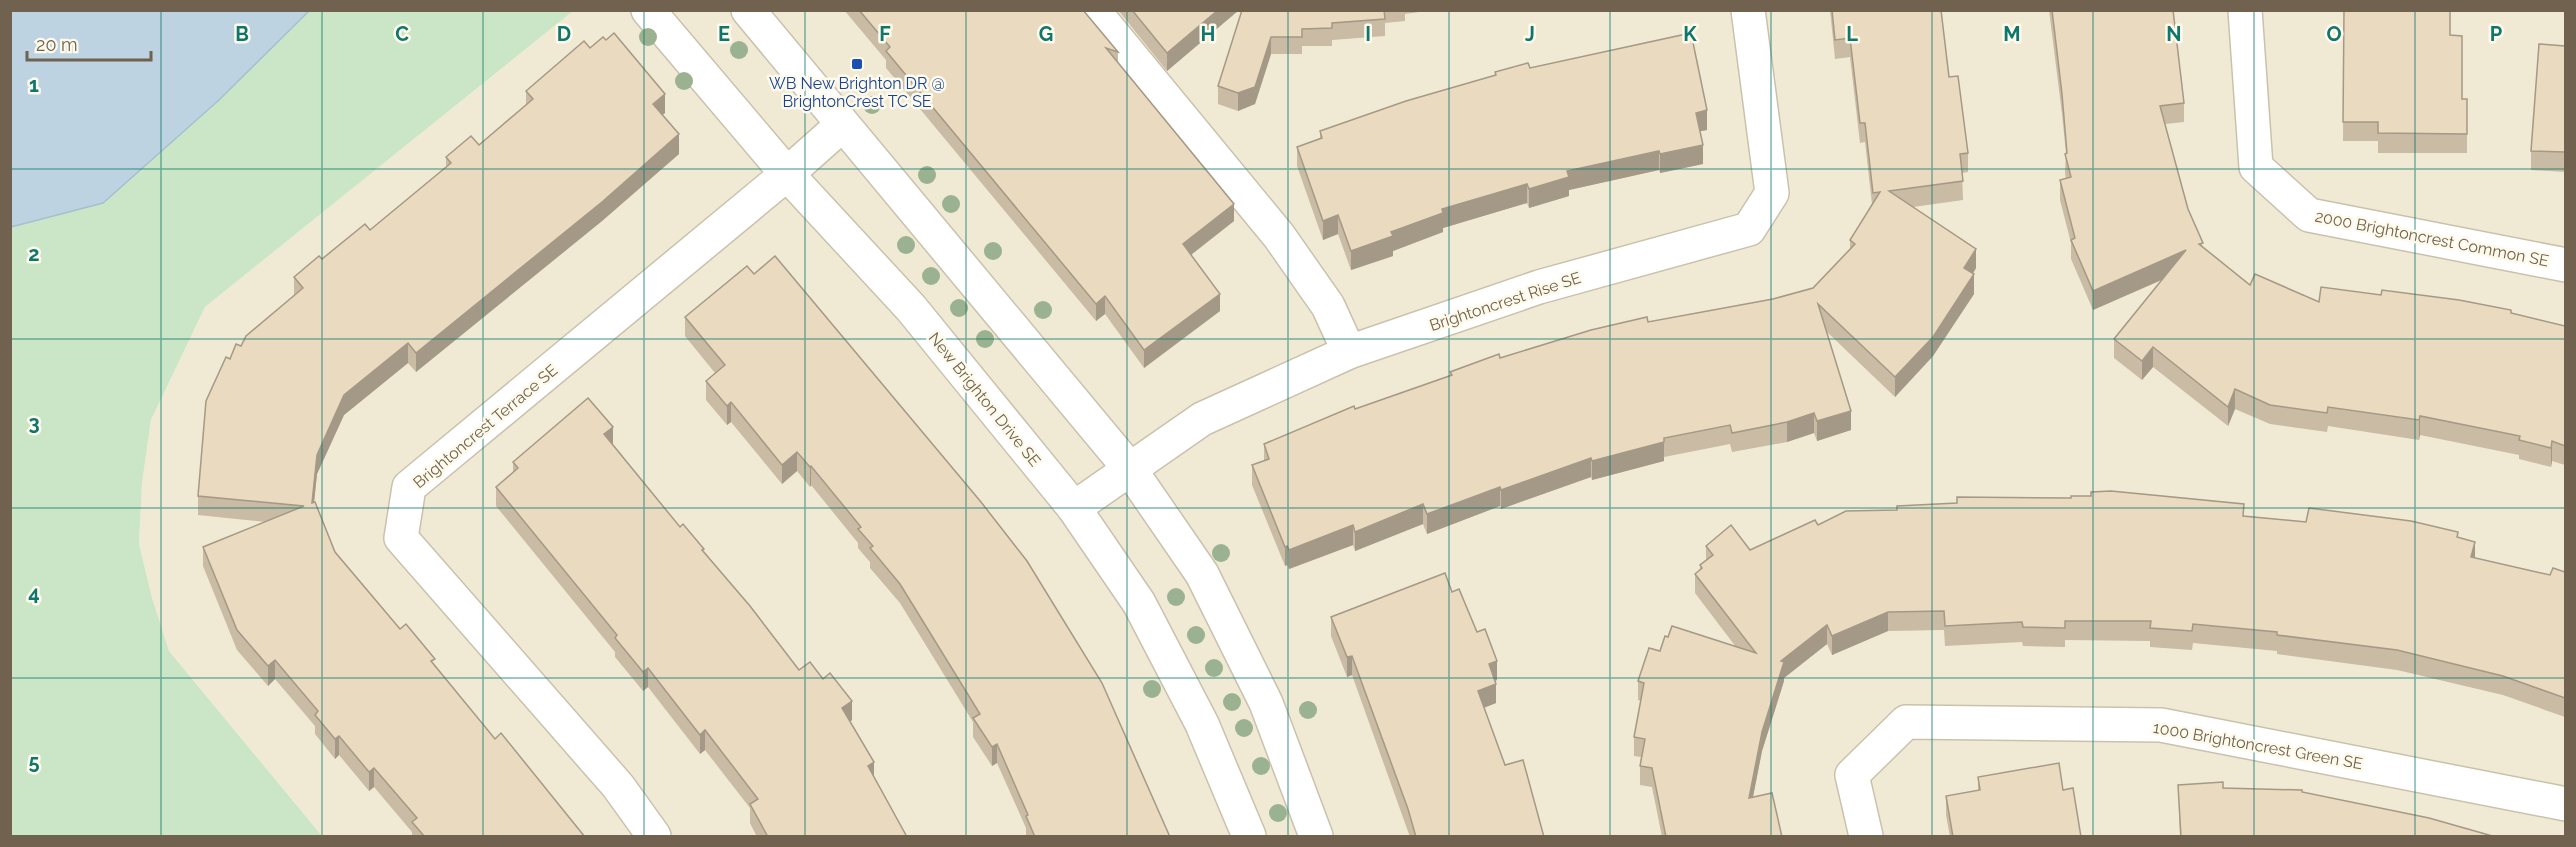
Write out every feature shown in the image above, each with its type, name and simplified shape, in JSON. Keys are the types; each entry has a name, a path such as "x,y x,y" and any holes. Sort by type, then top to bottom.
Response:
{"street":[{"name":"New Brighton Drive SE","path":"648,10 787,174 911,308 1074,508 1140,603 1202,723 1249,837"},
{"path":"748,10 1129,468 1202,574 1266,704 1316,837"},
{"path":"1093,10 1279,236 1328,306 1349,352"},
{"name":"Brightoncrest Rise SE","path":"1074,508 1202,419 1349,352 1539,287 1749,229 1772,193 1748,10"},
{"name":"2000 Brightoncrest Common SE","path":"2245,10 2256,167 2309,214 2565,265"},
{"name":"Brightoncrest Terrace SE","path":"654,837 618,786 402,538 410,487 787,174 842,125"},
{"name":"1000 Brightoncrest Green SE","path":"1866,837 1852,775 1906,722 2161,725 2565,804"}],"shaded area":[{"path":"573,11 2565,11 2565,836 322,836 169,651 152,599 139,544 142,483 151,420 205,307"}],"green space":[{"path":"10,11 573,11 205,307 151,420 142,483 139,544 152,598 169,651 322,836 11,836"}],"water":[{"path":"11,10 309,11 219,100 103,203 11,227"}],"building":[{"path":"859,10 1083,10 1118,52 1106,48 1234,204 1183,244 1220,294 1144,350 1105,296 1096,304 886,51 890,47"},
{"path":"1132,10 1218,10 1167,53"},
{"path":"1242,10 1384,10 1385,19 1332,23 1332,28 1302,29 1302,37 1271,37 1255,87 1238,93 1218,86"},
{"path":"1832,10 1941,10 1949,77 1958,76 1968,153 1960,154 1963,181 1889,191 1976,249 1964,268 1974,274 1933,337 1895,377 1818,304 1851,411 1817,421 1814,413 1787,422 1732,433 1730,425 1664,438 1664,442 1592,461 1591,458 1501,490 1500,487 1427,514 1423,504 1355,532 1353,525 1289,550 1287,546 1285,547 1252,465 1269,459 1264,444 1354,406 1355,409 1452,375 1450,372 1499,354 1500,358 1591,330 1647,317 1648,322 1773,299 1813,288 1855,244 1850,240 1880,192 1873,193 1865,123 1860,123 1850,38 1835,40"},
{"path":"2052,10 2173,10 2184,103 2160,106 2188,209 2203,243 2199,244 2250,285 2255,274 2319,302 2321,287 2381,295 2382,290 2459,300 2511,310 2511,313 2565,326 2565,446 2552,441 2551,448 2519,440 2520,436 2420,416 2419,420 2328,407 2327,413 2270,405 2235,389 2228,407 2153,347 2142,361 2114,339 2186,250 2093,291 2071,240 2075,238 2060,180 2071,177 2065,154 2067,153 2062,94"},
{"path":"2344,10 2450,10 2450,35 2462,36 2462,99 2467,99 2467,134 2378,133 2378,122 2343,122"},
{"path":"614,33 665,94 653,104 679,134 602,202 416,353 408,343 344,395 317,455 312,503 315,502 335,552 400,629 406,624 435,659 431,661 495,739 501,733 585,837 425,837 412,822 417,818 374,768 369,772 339,736 335,739 315,715 318,711 275,660 268,666 237,630 203,547 304,506 198,496 206,401 226,357 230,359 236,344 241,346 246,336 303,288 294,277 319,256 322,259 365,224 370,230 451,163 446,157 471,136 479,145 533,99 526,91 584,41 590,48 603,37 606,40"},
{"path":"1691,33 1707,110 1696,113 1703,145 1660,154 1659,151 1567,171 1569,177 1529,189 1527,184 1442,209 1443,213 1391,232 1393,236 1351,251 1338,215 1323,221 1297,147 1322,138 1320,131 1528,63 1530,68"},
{"path":"2539,44 2565,46 2565,152 2531,151"},
{"path":"775,256 981,502 1027,561 1102,683 1170,837 1035,837 1026,816 1028,815 997,744 992,747 973,718 980,714 900,584 870,548 873,546 858,529 861,527 797,452 782,465 731,402 727,406 706,381 725,365 685,317 747,266 754,274"},
{"path":"588,398 613,427 604,434 680,527 683,524 704,549 702,550 750,606 799,670 810,662 823,679 830,673 852,701 842,708 874,762 868,766 907,837 768,837 750,804 758,799 705,730 700,735 648,668 643,672 615,638 617,635 496,487 518,468 513,462"},
{"path":"2111,491 2244,504 2243,516 2306,522 2309,508 2411,521 2458,532 2457,537 2475,542 2471,557 2550,575 2553,568 2565,572 2565,698 2503,676 2397,650 2277,635 2277,632 2193,624 2192,631 2150,628 2151,621 2065,621 2065,628 2023,627 2022,622 1945,626 1944,611 1888,612 1832,636 1827,625 1781,661 1784,662 1762,732 1749,798 1772,793 1782,837 1666,837 1652,768 1640,766 1645,739 1634,737 1644,683 1638,681 1649,648 1660,651 1665,636 1668,637 1672,626 1756,653 1695,574 1702,568 1700,565 1713,555 1706,546 1731,525 1750,550 1815,520 1818,525 1846,511 1897,510 1897,506 1957,503 1957,497 2071,498 2071,496 2091,496 2091,492"},
{"path":"1445,573 1452,592 1459,589 1477,632 1485,629 1497,661 1489,664 1496,684 1478,691 1505,765 1523,760 1544,837 1416,837 1352,656 1347,657 1331,617"},
{"path":"2059,763 2063,790 2073,788 2081,837 1953,837 1946,796 1980,790 1978,777"},
{"path":"2223,782 2223,788 2302,790 2302,792 2429,818 2496,837 2181,837 2178,785"}],"place":[{"name":"WB New Brighton DR @ BrightonCrest TC SE","path":"857,64"}]}
